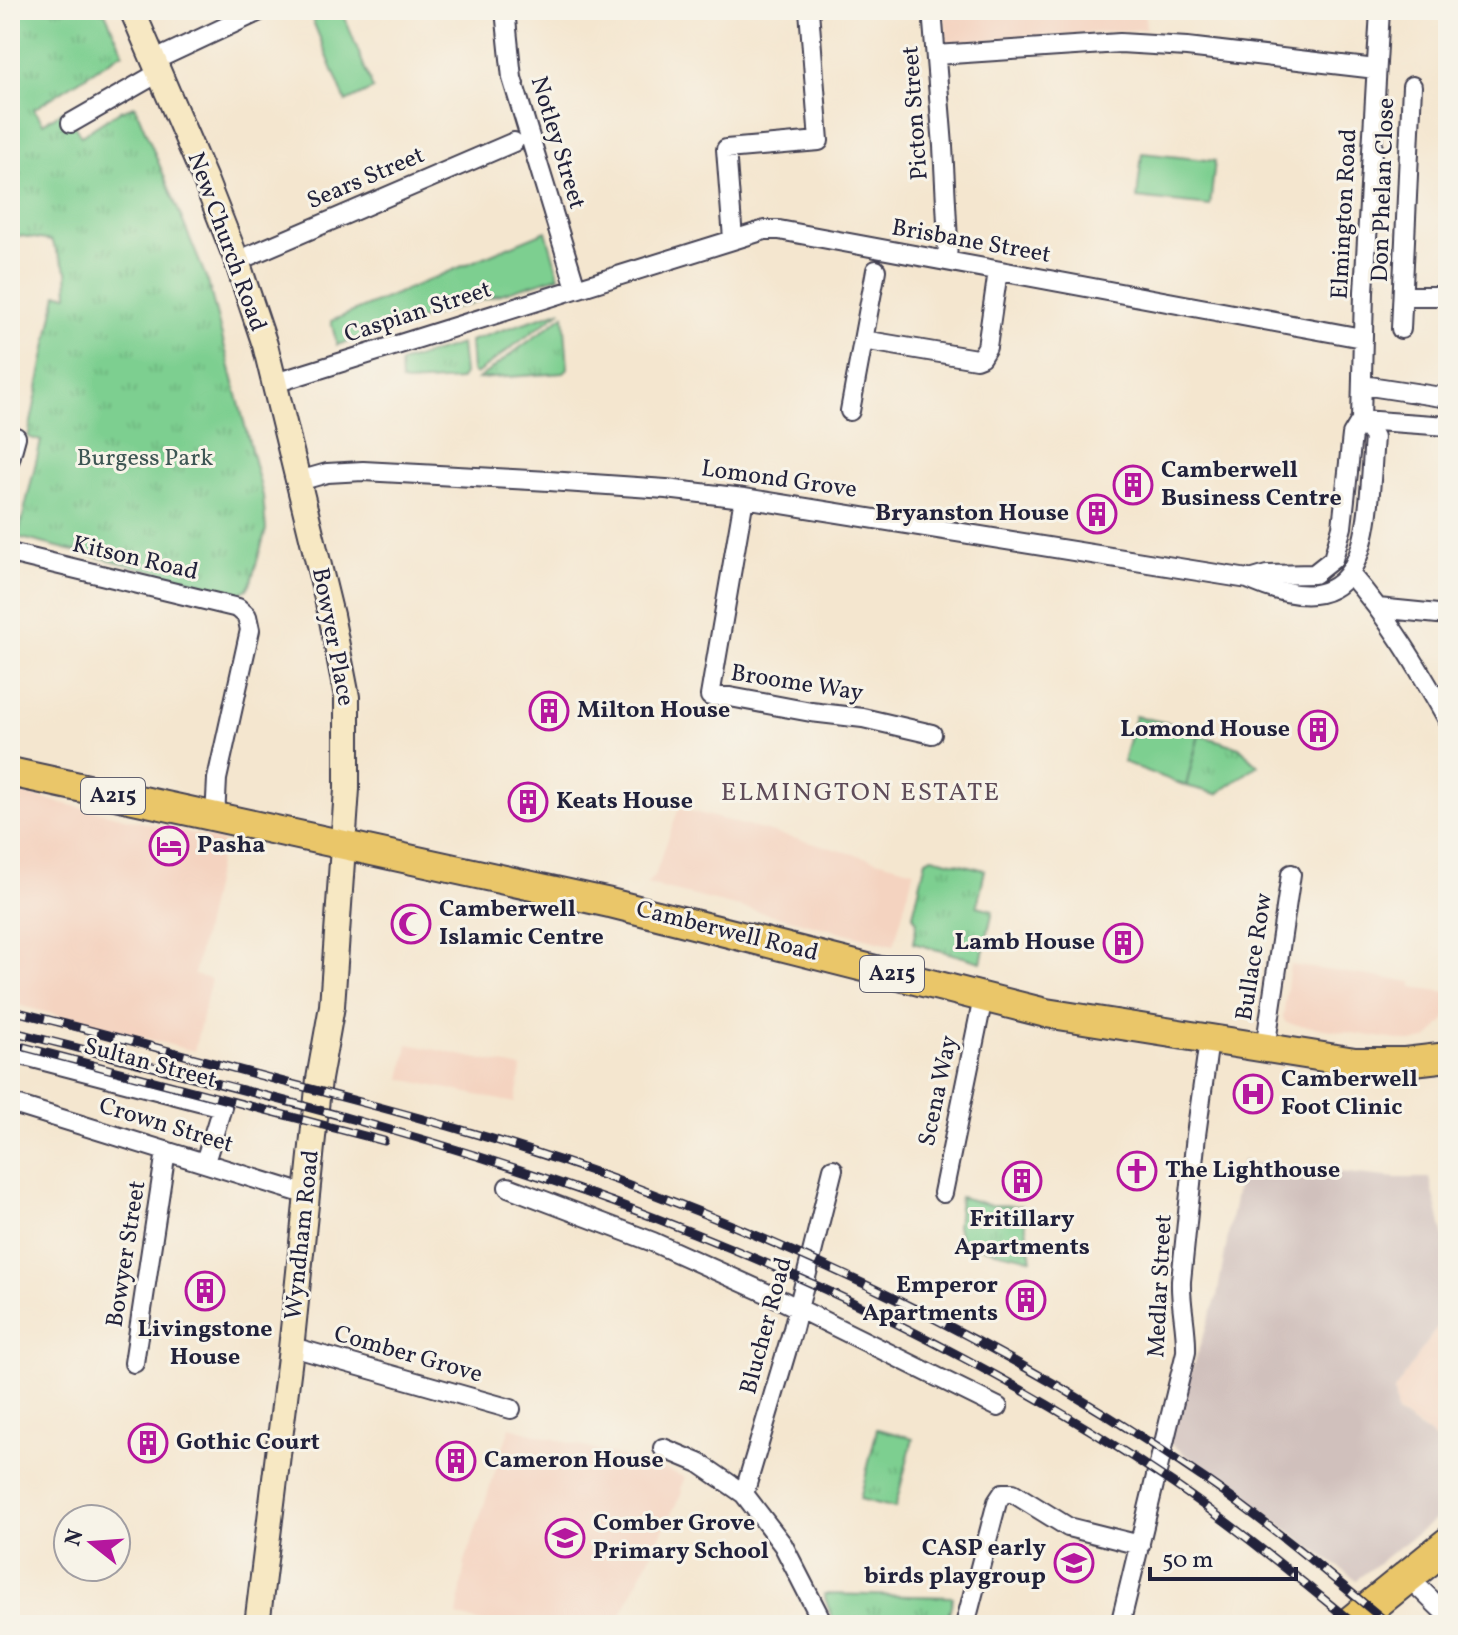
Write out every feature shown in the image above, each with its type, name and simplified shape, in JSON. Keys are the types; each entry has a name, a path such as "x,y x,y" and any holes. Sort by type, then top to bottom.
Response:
{"highway":[{"path":"1348,1625 1448,1544"}],"main road":[{"name":"New Church Road","path":"132,10 237,261 275,383 299,481"},
{"name":"Bowyer Place","path":"299,481 347,697 348,766 342,844"},
{"name":"Camberwell Road","path":"10,772 639,910 1046,1013 1265,1049 1380,1063 1448,1057"},
{"name":"Wyndham Road","path":"257,1625 291,1349 319,1079 332,1006 342,844"}],"street":[{"path":"71,123 157,66 262,10"},
{"name":"Notley Street","path":"505,10 512,78 576,288"},
{"path":"733,239 726,149 819,141 809,10"},
{"name":"Picton Street","path":"932,10 947,261"},
{"name":"Elmington Road","path":"1330,563 1342,527 1352,435 1361,420 1362,338 1380,10"},
{"path":"936,55 1120,43 1187,47 1376,69"},
{"name":"Don Phelan Close","path":"1401,329 1412,86"},
{"name":"Sears Street","path":"237,261 514,142"},
{"name":"Brisbane Street","path":"576,288 752,232 779,230 1362,338"},
{"path":"850,411 876,270"},
{"path":"863,340 976,359 981,357 987,347 998,271"},
{"name":"Caspian Street","path":"275,383 576,288"},
{"name":"Don Phelan Close","path":"1404,296 1448,296"},
{"path":"1363,385 1448,398"},
{"path":"1361,420 1448,426"},
{"name":"Elmington Road","path":"1350,574 1362,544 1374,437 1361,420"},
{"path":"10,459 16,437"},
{"name":"Lomond Grove","path":"299,481 340,472 385,472 593,484 744,498 1250,580 1275,591 1320,594 1339,585 1350,574"},
{"name":"Broome Way","path":"744,498 710,696 863,718 932,734"},
{"name":"Kitson Road","path":"10,553 238,608 247,616 250,630 217,779 215,818"},
{"name":"Lomond Grove","path":"1250,580 1267,575 1307,576 1330,563"},
{"path":"1350,574 1378,608 1448,720"},
{"path":"1378,608 1448,615"},
{"name":"Bullace Row","path":"1265,1049 1291,874"},
{"name":"Scena Way","path":"943,1193 983,998"},
{"name":"Medlar Street","path":"1120,1625 1186,1352 1181,1281 1209,1040"},
{"name":"Sultan Street","path":"10,1052 222,1107 205,1162"},
{"name":"Crown Street","path":"10,1103 308,1195"},
{"name":"Bowyer Street","path":"134,1363 166,1151"},
{"name":"Blucher Road","path":"744,1494 798,1309 833,1169"},
{"path":"508,1187 653,1242 998,1407"},
{"name":"Comber Grove","path":"291,1349 511,1409"},
{"path":"663,1448 699,1463 744,1494 783,1545 824,1625"},
{"path":"965,1625 997,1502 1003,1493 1013,1493 1068,1527 1140,1545"},
{"path":"1407,1576 1448,1616"}],"shaded area":[{"path":"944,10 1145,10 1146,29 947,43"},
{"path":"10,791 223,841 194,975 211,979 194,1051 10,1003"},
{"path":"679,808 914,870 894,945 646,884 655,875"},
{"path":"1290,965 1412,982 1412,987 1448,992 1448,1016 1428,1039 1411,1042 1286,1023 1283,1018"},
{"path":"408,1044 522,1068 515,1103 401,1079"},
{"path":"1242,1160 1327,1179 1329,1171 1430,1178 1448,1254 1448,1311 1394,1391 1397,1413 1448,1448 1448,1510 1356,1580 1167,1441 1217,1296"},
{"path":"1448,1311 1448,1448 1397,1412 1394,1391"},
{"name":"Comber Grove Primary School","path":"510,1427 685,1477 682,1492 616,1625 491,1625 457,1616 465,1562"}],"green space":[{"name":"Burgess Park","path":"10,10 104,10 123,52 34,109 43,123 62,112 69,116 81,136 120,111 135,106 208,282 263,496 266,530 251,582 240,593 18,537 41,441 28,437 57,294 68,295 67,271 51,241 10,234 10,182 21,174 10,157"},
{"path":"318,10 342,10 373,89 346,102 310,14"},
{"path":"1142,153 1215,161 1210,206 1137,198"},
{"path":"546,231 559,276 337,345 331,321"},
{"path":"562,310 476,374 472,371 470,341"},
{"path":"564,315 568,368 564,373 478,379"},
{"path":"461,344 464,374 460,380 401,381 400,363"},
{"path":"1135,716 1200,730 1186,786 1123,762"},
{"path":"1199,735 1239,747 1258,765 1217,794 1186,786"},
{"path":"932,857 985,870 977,906 993,910 981,962 913,943 917,922 913,915 926,860"},
{"path":"960,1197 990,1205 1022,1206 1032,1259 963,1244 957,1227"},
{"path":"877,1429 913,1438 895,1508 860,1499"},
{"path":"824,1594 953,1597 946,1625 834,1625"}],"railway":[{"path":"10,1010 490,1138 616,1180 847,1276 996,1351 1140,1436 1256,1516 1390,1625"},
{"path":"10,1031 314,1109 464,1152 613,1202 758,1260 971,1362 1106,1440 1219,1517 1355,1625"},
{"path":"24,1047 384,1141"}],"place":[{"name":"Camberwell Business Centre","path":"1133,485"},
{"name":"Bryanston House","path":"1097,514"},
{"name":"Milton House","path":"549,711"},
{"name":"Lomond House","path":"1318,730"},
{"name":"Keats House","path":"528,802"},
{"name":"Pasha","path":"169,846"},
{"name":"Camberwell Islamic Centre","path":"411,924"},
{"name":"Lamb House","path":"1123,943"},
{"name":"Camberwell Foot Clinic","path":"1253,1094"},
{"name":"The Lighthouse","path":"1137,1171"},
{"name":"Fritillary Apartments","path":"1022,1181"},
{"name":"Livingstone House","path":"205,1291"},
{"name":"Emperor Apartments","path":"1026,1300"},
{"name":"Gothic Court","path":"148,1443"},
{"name":"Cameron House","path":"456,1461"},
{"name":"Comber Grove Primary School","path":"565,1538"},
{"name":"CASP early birds playgroup","path":"1074,1563"}],"district":[{"name":"ELMINGTON ESTATE","path":"861,793"}]}
